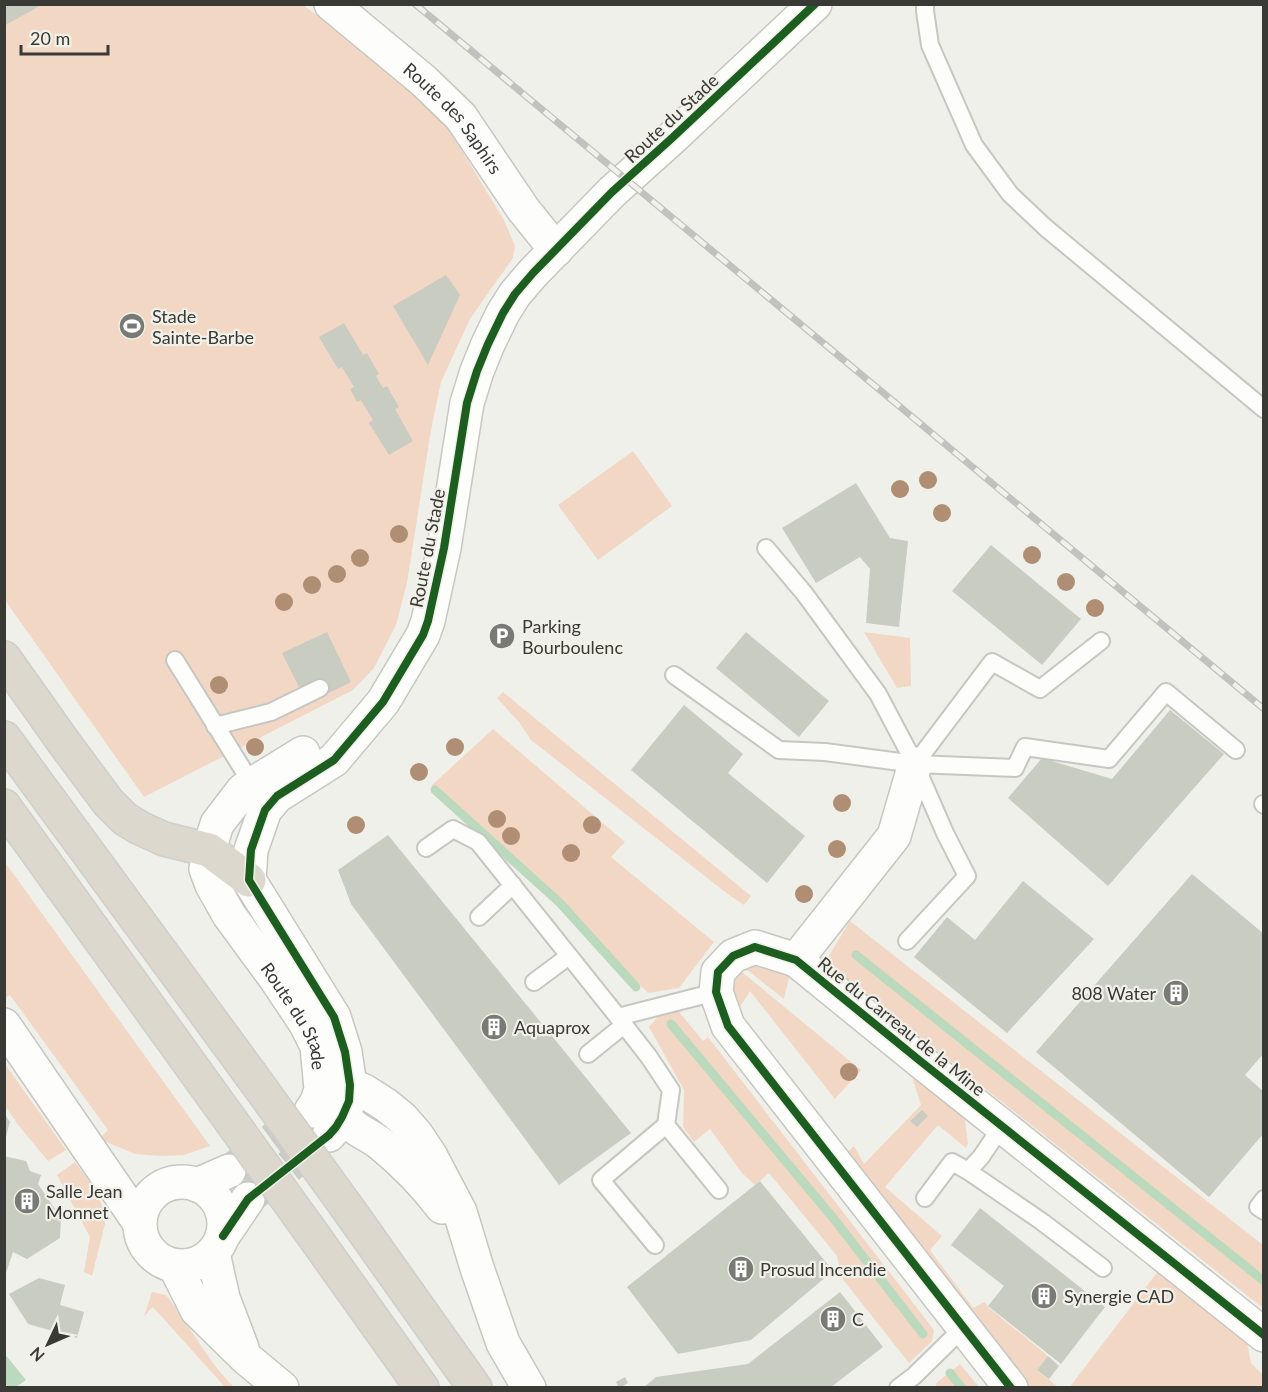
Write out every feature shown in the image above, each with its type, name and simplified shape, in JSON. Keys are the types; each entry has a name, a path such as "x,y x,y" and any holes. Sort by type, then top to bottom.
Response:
{"highway":[{"path":"4,658 108,802 125,819 164,839 209,850 249,880"},
{"path":"4,738 346,1206 475,1388"},
{"path":"4,806 422,1388"}],"street":[{"name":"Route des Saphirs","path":"331,4 424,81 461,117 523,208 556,250"},
{"name":"Route du Stade","path":"331,1107 317,1046 306,1024 229,915 212,885 206,869 216,824 243,790 260,795 383,702 423,635 444,548 467,403 493,333 515,294 532,273 612,192 814,4"},
{"path":"796,960 894,836 915,764"},
{"path":"249,880 251,850 265,810 260,795"},
{"name":"Route du Stade","path":"249,880 334,1017 345,1052 331,1107"},
{"name":"Rue du Carreau de la Mine","path":"716,992 718,972 733,956 755,947 796,960 1263,1335"},
{"path":"716,992 729,1026 1011,1388"},
{"path":"4,1025 139,1222"},
{"path":"331,1107 364,1091 386,1104 416,1134 430,1155 460,1212 503,1343 529,1388"},
{"path":"86,1144 131,1171 188,1183 208,1191 217,1200 224,1223 218,1244 223,1298 246,1358"},
{"path":"229,1171 188,1183 167,1184 156,1190 141,1210 139,1222 141,1236 146,1247 153,1256 175,1266 189,1267 202,1262 218,1244 248,1199"},
{"path":"175,1266 197,1310 246,1358 282,1388"}],"lane":[{"path":"925,4 930,45 974,145 1010,194 1046,228 1263,409"},
{"path":"766,548 804,594 878,694 915,764 945,833 967,876 907,941"},
{"path":"915,764 992,662 1041,689 1101,641"},
{"path":"175,660 260,795"},
{"path":"674,675 779,750 825,752 915,764 1016,768 1025,747 1108,759 1166,692 1236,750"},
{"path":"215,726 271,712 320,688"},
{"path":"426,848 453,829 478,842 621,1021 671,1090 666,1125 601,1180 655,1245"},
{"path":"479,916 513,885"},
{"path":"534,982 569,956"},
{"path":"588,1054 621,1021 716,992"},
{"path":"666,1125 719,1190"},
{"path":"968,1171 981,1157 1002,1126"},
{"path":"925,1197 952,1161 1041,1221 1103,1268"},
{"path":"1263,1199 1258,1207 1263,1211"},
{"path":"898,1388 914,1376 964,1327"}],"shaded area":[{"path":"4,5 303,5 415,90 444,121 504,220 515,246 513,258 470,319 441,382 431,430 407,583 396,625 374,668 353,690 144,797 5,600"},
{"path":"633,451 672,506 598,560 558,505"},
{"path":"864,632 910,638 911,686 897,688"},
{"path":"503,692 751,896 744,905 531,740 519,722 497,698"},
{"path":"493,729 625,842 611,857 714,942 679,988 648,993 560,903 431,786"},
{"path":"4,861 210,1146 184,1155 161,1156 135,1154 99,1139 108,1130 10,995 5,998"},
{"path":"850,921 1263,1245 1263,1308 825,962"},
{"path":"757,961 790,973 784,999 746,969"},
{"path":"742,972 861,1070 835,1099 750,991 733,1018 730,986"},
{"path":"671,1002 703,1041 708,1037 934,1330 932,1341 909,1363 841,1277 837,1256 769,1173 755,1185 742,1173 710,1129 694,1142 683,1127 684,1090 649,1027"},
{"path":"5,1064 66,1150 48,1161 5,1106"},
{"path":"916,1075 952,1105 965,1120 968,1144 966,1148 938,1125 885,1187 942,1236 930,1250 973,1308 985,1302 988,1307 1048,1356 1037,1370 1058,1387 1030,1387 843,1156 854,1146 864,1164 921,1105 913,1080"},
{"path":"75,1162 95,1191 105,1215 105,1224 92,1276 84,1272 90,1237 57,1175"},
{"path":"1159,1270 1165,1278 1246,1337 1251,1363 1263,1375 1263,1387 1069,1388"},
{"path":"152,1292 166,1295 216,1366 234,1387 225,1387 153,1307 144,1316"},
{"path":"4,1353 26,1380 16,1387 5,1387"},
{"path":"960,1364 979,1387 938,1387 935,1384"}],"building":[{"path":"4,4 43,4 4,26"},
{"path":"446,275 460,295 428,365 393,306"},
{"path":"344,323 363,355 367,353 379,374 376,376 383,388 387,386 399,407 395,409 413,441 389,455 369,423 373,420 361,400 357,402 350,389 354,387 342,367 338,369 319,337"},
{"path":"856,483 890,538 908,541 899,627 866,623 870,569 860,557 816,583 782,528"},
{"path":"991,545 1081,619 1042,665 952,591"},
{"path":"327,632 351,682 329,693 323,680 301,691 282,653"},
{"path":"746,632 829,701 799,737 716,668"},
{"path":"684,705 743,754 728,773 805,836 767,883 631,770"},
{"path":"1170,710 1224,754 1108,886 1008,798 1042,758 1112,779"},
{"name":"Aquaprox","path":"388,835 631,1133 559,1185 351,904 338,870"},
{"name":"808 Water","path":"1192,874 1264,934 1264,1053 1245,1075 1264,1092 1264,1133 1209,1197 1036,1052"},
{"path":"1023,881 1094,939 1007,1033 914,957 947,917 975,940"},
{"path":"922,1110 928,1116 917,1127 910,1121"},
{"path":"4,1113 10,1122 5,1140 4,1140"},
{"name":"Salle Jean Monnet","path":"4,1156 26,1161 30,1171 41,1175 38,1184 61,1218 60,1238 27,1259 13,1252 5,1276"},
{"name":"Prosud Incendie","path":"760,1181 833,1271 751,1340 678,1354 627,1287"},
{"name":"Synergie CAD","path":"980,1208 1105,1307 1061,1364 988,1306 1004,1286 951,1245"},
{"path":"39,1278 65,1285 60,1305 84,1312 77,1338 28,1324 9,1294"},
{"name":"C","path":"840,1292 883,1347 830,1388 643,1388 656,1377 748,1364"},
{"path":"1048,1356 1059,1366 1049,1379 1037,1370"},
{"path":"625,1377 628,1383 619,1388 616,1382"}],"waterway":[{"path":"435,790 560,903 636,987"},
{"path":"856,955 1264,1281"},
{"path":"671,1024 834,1219 923,1334"},
{"path":"950,1373 962,1388"}],"tunnel":[{"path":"232,1169 311,1111"},
{"path":"250,1197 329,1135"}],"railway":[{"path":"415,4 1264,709"}],"cycle path":[{"path":"223,1236 248,1199 329,1135 342,1117 349,1101 350,1085 345,1052 334,1017 249,880 251,850 265,810 277,796 334,760 383,702 423,635 444,548 467,403 488,344 515,294 533,273 612,192 815,4"},
{"path":"1011,1388 728,1026 716,992 718,972 733,956 755,947 796,960 1264,1335"}],"place":[{"name":"Stade Sainte-Barbe","path":"132,326"},
{"name":"Parking Bourboulenc","path":"502,636"},
{"name":"808 Water","path":"1176,993"},
{"name":"Aquaprox","path":"494,1027"},
{"name":"Salle Jean Monnet","path":"27,1201"},
{"name":"Prosud Incendie","path":"741,1269"},
{"name":"Synergie CAD","path":"1044,1296"},
{"name":"C","path":"833,1319"}]}
